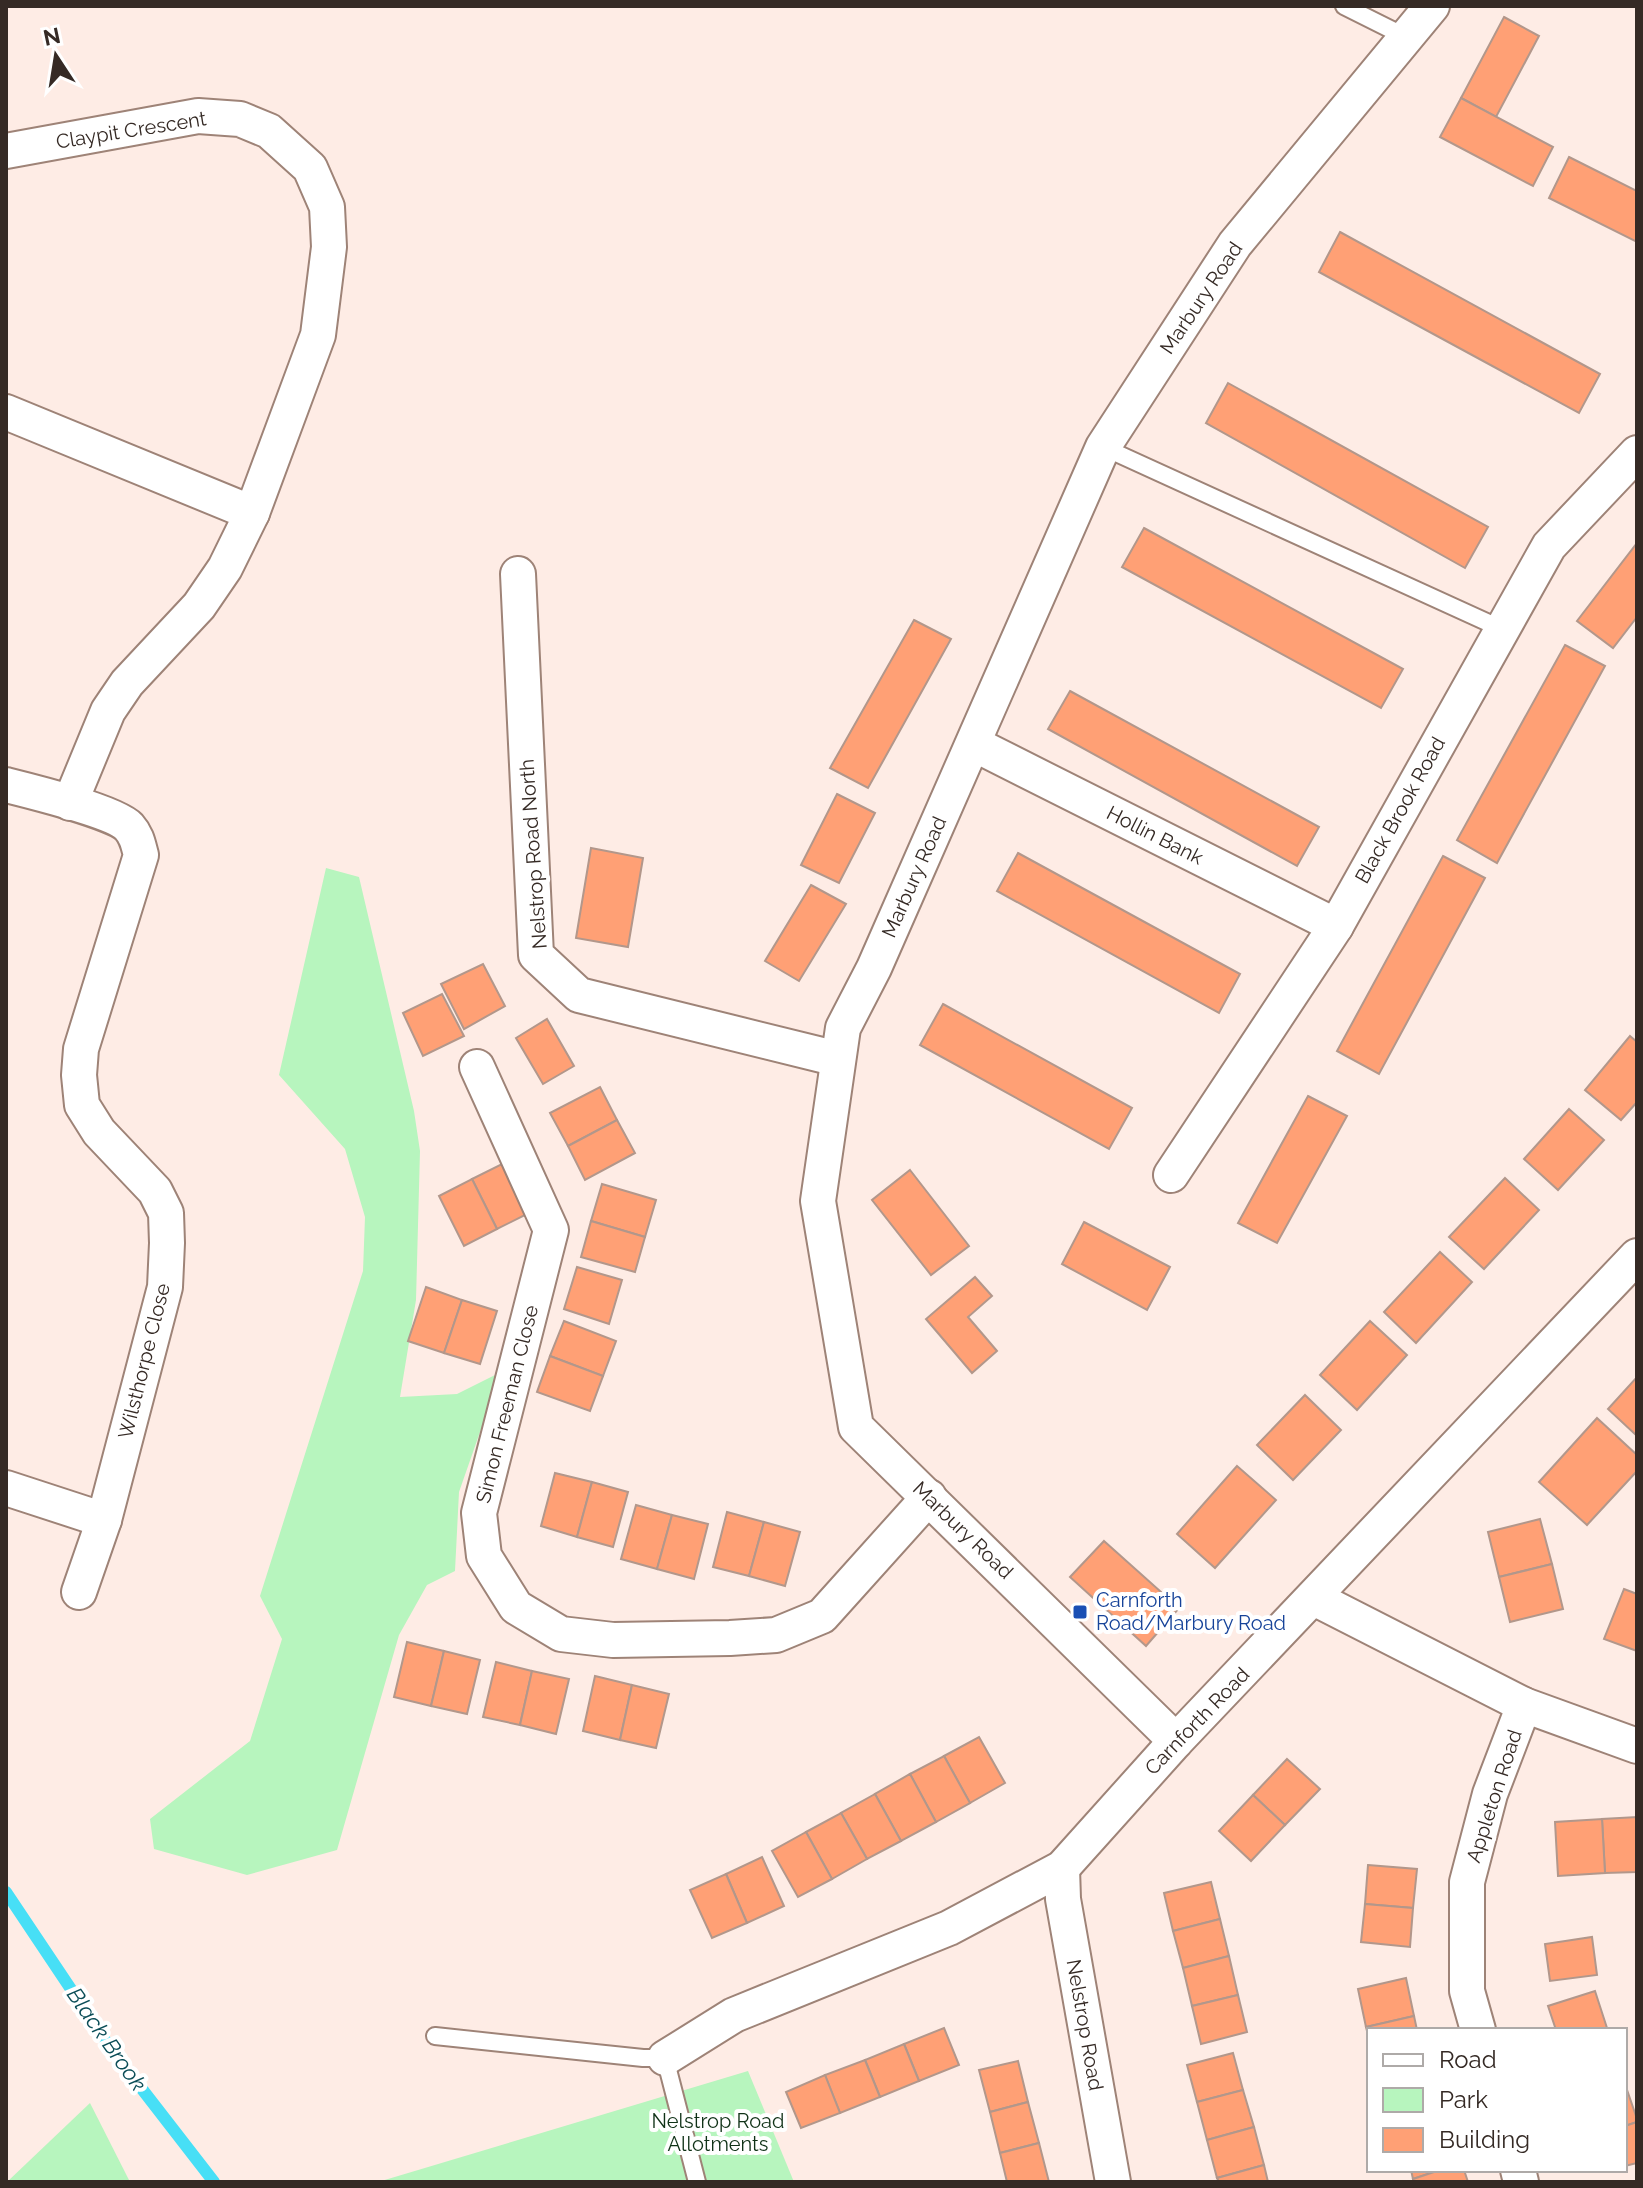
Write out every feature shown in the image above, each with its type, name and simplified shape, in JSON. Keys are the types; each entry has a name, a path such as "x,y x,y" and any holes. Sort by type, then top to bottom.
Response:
{"street":[{"name":"Marbury Road","path":"1176,1741 856,1427 818,1201 838,1059 843,1028 874,968 1103,447 1235,244 1432,6"},
{"name":"Claypit Crescent","path":"6,151 198,116 240,119 269,131 310,168 327,207 328,233 318,335 252,513 225,568 199,606 127,683 108,711 70,803"},
{"path":"6,412 252,513"},
{"name":"Black Brook Road","path":"1171,1175 1336,926 1549,546 1637,453"},
{"name":"Nelstrop Road North","path":"518,574 536,955 579,995 838,1059"},
{"name":"Hollin Bank","path":"974,744 1336,926"},
{"path":"6,785 70,803"},
{"name":"Wilsthorpe Close","path":"70,803 127,824 137,837 141,855 81,1049 79,1075 82,1105 99,1132 155,1191 166,1213 165,1287 104,1520 79,1592"},
{"name":"Simon Freeman Close","path":"477,1067 551,1230 479,1513 484,1556 516,1607 561,1634 613,1640 776,1635 822,1616 929,1497"},
{"name":"Carnforth Road","path":"665,2058 734,2015 949,1928 1062,1868 1176,1741 1637,1256"},
{"path":"6,1488 104,1520"},
{"path":"1314,1598 1524,1705 1637,1746"},
{"name":"Appleton Road","path":"1477,2028 1467,1991 1467,1882 1490,1794 1524,1705"},
{"name":"Nelstrop Road","path":"1062,1868 1063,1899 1113,2182"}],"lane":[{"path":"1344,6 1406,37"},
{"path":"1103,447 1502,629"},
{"path":"435,2036 665,2058 697,2182"}],"green space":[{"path":"326,868 359,877 414,1111 420,1151 416,1300 400,1397 457,1394 501,1372 459,1492 455,1571 427,1585 399,1635 337,1850 247,1875 154,1849 150,1819 250,1741 282,1639 260,1596 363,1271 365,1217 345,1149 279,1075"},
{"name":"Nelstrop Road Allotments","path":"748,2071 794,2182 378,2182"},
{"path":"90,2103 130,2182 7,2182"}],"building":[{"path":"1504,17 1539,36 1496,117 1461,98"},
{"path":"1461,98 1553,147 1533,186 1440,137"},
{"path":"1569,157 1637,191 1637,242 1549,198"},
{"path":"1340,232 1600,374 1579,413 1319,272"},
{"path":"1228,383 1488,527 1465,568 1206,423"},
{"path":"1144,528 1403,669 1381,708 1122,567"},
{"path":"1637,543 1637,617 1613,648 1577,621"},
{"path":"914,620 951,639 868,788 830,768"},
{"path":"1565,645 1605,666 1497,863 1457,840"},
{"path":"1070,691 1319,827 1297,866 1048,729"},
{"path":"837,794 875,813 839,883 801,865"},
{"path":"591,848 643,858 628,947 576,938"},
{"path":"1018,853 1240,974 1219,1013 997,891"},
{"path":"1443,856 1485,878 1379,1074 1337,1051"},
{"path":"811,885 846,904 799,981 765,961"},
{"path":"483,964 505,1006 464,1029 441,984"},
{"path":"442,994 464,1036 423,1056 403,1013"},
{"path":"943,1004 1132,1108 1109,1149 920,1045"},
{"path":"547,1019 574,1066 543,1084 516,1038"},
{"path":"1630,1036 1637,1042 1637,1102 1621,1120 1585,1090"},
{"path":"600,1087 617,1120 568,1146 550,1113"},
{"path":"1308,1096 1347,1116 1277,1243 1238,1223"},
{"path":"1569,1109 1604,1140 1558,1190 1524,1159"},
{"path":"617,1120 635,1153 585,1180 568,1146"},
{"path":"506,1162 531,1212 497,1229 472,1179"},
{"path":"910,1170 969,1246 931,1275 872,1200"},
{"path":"1505,1178 1539,1210 1484,1269 1449,1237"},
{"path":"472,1179 497,1229 464,1246 439,1196"},
{"path":"602,1184 656,1200 645,1237 591,1221"},
{"path":"591,1221 645,1237 635,1272 581,1257"},
{"path":"1084,1222 1170,1267 1147,1310 1062,1264"},
{"path":"1440,1252 1472,1282 1416,1343 1384,1312"},
{"path":"577,1267 622,1280 609,1324 564,1309"},
{"path":"975,1277 992,1296 968,1317 997,1351 972,1373 926,1319"},
{"path":"426,1287 462,1300 444,1353 408,1341"},
{"path":"462,1300 497,1311 480,1364 444,1353"},
{"path":"564,1321 616,1341 603,1376 550,1356"},
{"path":"1370,1321 1407,1355 1357,1410 1320,1375"},
{"path":"550,1356 603,1376 590,1411 537,1392"},
{"path":"1637,1377 1637,1436 1608,1409"},
{"path":"1305,1395 1341,1430 1293,1480 1257,1445"},
{"path":"1597,1418 1637,1455 1637,1471 1587,1525 1539,1482"},
{"path":"1237,1466 1276,1500 1215,1568 1177,1534"},
{"path":"555,1473 592,1482 577,1537 541,1526"},
{"path":"592,1482 628,1492 613,1547 577,1537"},
{"path":"636,1505 672,1515 657,1569 621,1559"},
{"path":"727,1512 764,1522 749,1576 713,1567"},
{"path":"672,1515 708,1524 694,1579 657,1569"},
{"path":"1540,1519 1552,1564 1499,1577 1488,1532"},
{"path":"764,1522 800,1532 785,1586 749,1576"},
{"path":"1104,1541 1179,1608 1146,1646 1070,1577"},
{"path":"1552,1564 1563,1609 1510,1622 1499,1577"},
{"path":"1624,1589 1637,1594 1637,1651 1604,1639"},
{"path":"407,1642 444,1651 431,1706 394,1697"},
{"path":"444,1651 480,1660 467,1714 431,1706"},
{"path":"496,1662 532,1671 520,1725 483,1717"},
{"path":"532,1671 569,1679 556,1734 520,1725"},
{"path":"595,1676 632,1685 620,1740 583,1731"},
{"path":"632,1685 669,1694 656,1748 620,1740"},
{"path":"979,1737 1005,1783 970,1803 944,1756"},
{"path":"944,1756 970,1803 936,1822 910,1774"},
{"path":"1287,1759 1320,1789 1285,1825 1253,1795"},
{"path":"910,1774 936,1822 901,1841 875,1794"},
{"path":"875,1794 901,1841 867,1859 841,1813"},
{"path":"1253,1795 1285,1825 1251,1861 1219,1831"},
{"path":"841,1813 867,1859 832,1879 806,1832"},
{"path":"1637,1817 1637,1872 1605,1873 1602,1819"},
{"path":"1602,1819 1605,1873 1558,1876 1555,1822"},
{"path":"806,1832 832,1879 798,1897 772,1851"},
{"path":"762,1857 784,1906 747,1923 726,1874"},
{"path":"1368,1865 1417,1869 1413,1908 1365,1904"},
{"path":"726,1874 747,1923 712,1938 690,1890"},
{"path":"1211,1882 1220,1919 1173,1931 1164,1893"},
{"path":"1365,1904 1413,1908 1410,1947 1361,1942"},
{"path":"1220,1919 1229,1956 1183,1968 1173,1931"},
{"path":"1592,1937 1597,1975 1550,1981 1545,1944"},
{"path":"1229,1956 1238,1995 1192,2006 1183,1968"},
{"path":"1406,1978 1414,2016 1366,2027 1358,1989"},
{"path":"1595,1991 1607,2028 1555,2028 1548,2006"},
{"path":"1238,1995 1247,2032 1201,2044 1192,2006"},
{"path":"1414,2016 1417,2028 1367,2028 1367,2031 1366,2027"},
{"path":"944,2028 959,2065 919,2081 904,2044"},
{"path":"904,2044 919,2081 880,2097 865,2060"},
{"path":"1233,2053 1243,2090 1197,2102 1187,2065"},
{"path":"865,2060 880,2097 840,2113 825,2075"},
{"path":"1018,2061 1028,2102 990,2112 979,2070"},
{"path":"825,2075 840,2113 801,2128 786,2092"},
{"path":"1243,2090 1254,2127 1207,2140 1197,2102"},
{"path":"1627,2090 1637,2119 1637,2122 1627,2125"},
{"path":"1028,2102 1039,2143 1000,2153 990,2112"},
{"path":"1637,2122 1637,2163 1627,2166 1627,2125"},
{"path":"1254,2127 1264,2165 1217,2178 1207,2140"},
{"path":"1039,2143 1049,2182 1007,2182 1000,2153"},
{"path":"1264,2165 1268,2182 1219,2182 1217,2178"},
{"path":"1411,2172 1434,2172 1413,2179"},
{"path":"1434,2172 1465,2172 1468,2182 1414,2182 1413,2179"}],"waterway":[{"name":"Black Brook","path":"6,1892 111,2049 214,2182"}],"place":[{"name":"Carnforth Road/Marbury Road","path":"1080,1612"}]}
